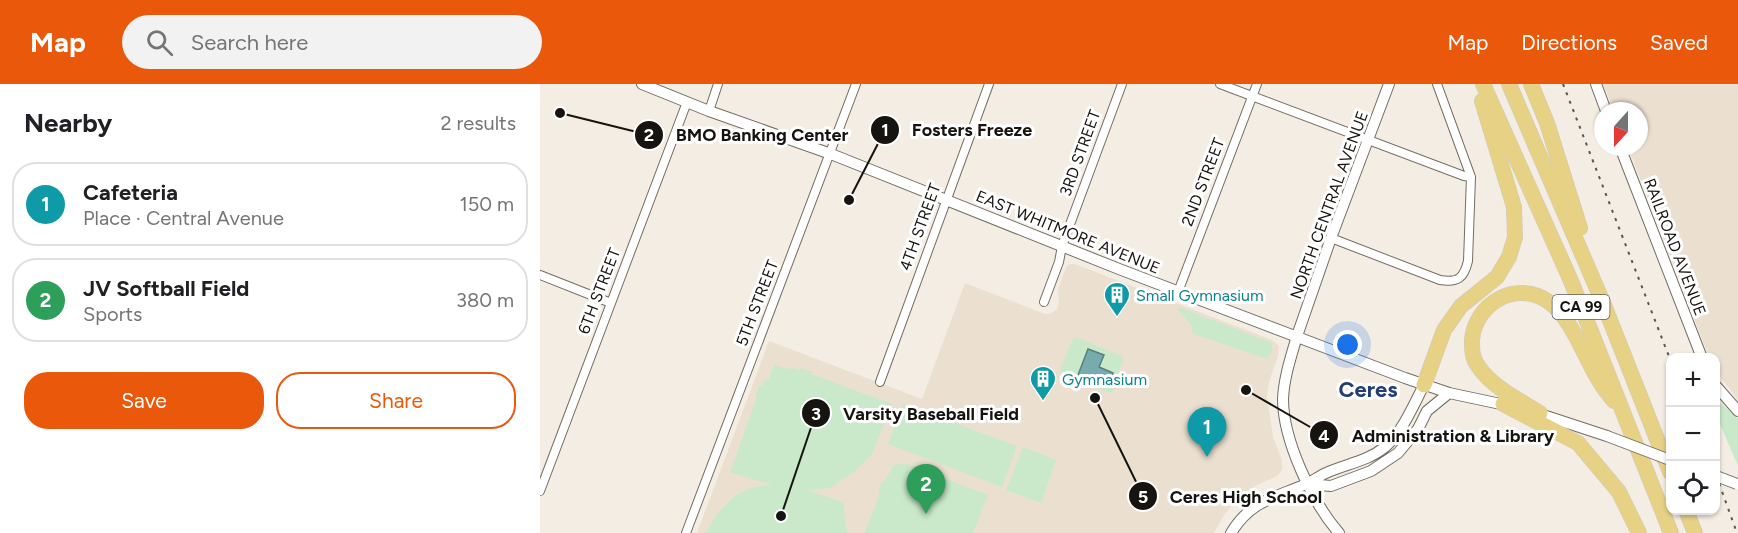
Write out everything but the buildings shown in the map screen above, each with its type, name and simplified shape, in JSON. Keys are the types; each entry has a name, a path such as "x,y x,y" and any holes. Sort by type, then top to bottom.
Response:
{"highway":[{"path":"1424,385 1444,330 1461,306 1497,277 1509,257 1515,237 1514,207 1477,84"},
{"name":"CA 99","path":"1483,84 1570,281 1671,533"},
{"name":"CA 99","path":"1509,84 1604,305 1667,461"},
{"path":"1531,84 1547,123 1604,305"},
{"path":"1540,413 1489,378 1474,359 1473,328 1486,307 1508,294 1527,293 1538,296 1556,307 1600,382 1626,418"},
{"path":"1503,404 1578,443 1619,492 1640,533"},
{"path":"1688,515 1695,533"}],"main road":[{"name":"EAST WHITMORE AVENUE","path":"642,84 709,111 831,154 1178,292 1424,385 1449,393 1540,413 1666,458"},
{"name":"NORTH CENTRAL AVENUE","path":"1339,533 1328,520 1308,484 1293,447 1283,401 1287,370 1298,336 1331,238 1389,84"},
{"path":"1596,84 1603,102"},
{"name":"RAILROAD AVENUE","path":"1624,156 1700,353"},
{"path":"1231,533 1249,512 1267,498 1308,484 1325,473 1362,460 1384,447 1399,431 1424,385"},
{"path":"1720,391 1738,411"},
{"path":"1308,484 1331,486 1371,471 1398,453 1418,429 1427,411 1449,393"},
{"path":"1720,477 1738,484"}],"street":[{"path":"709,111 718,84"},
{"name":"5TH STREET","path":"686,533 856,84"},
{"name":"4TH STREET","path":"880,382 989,84"},
{"name":"3RD STREET","path":"1044,302 1059,262 1062,246 1122,84"},
{"path":"1220,84 1471,177"},
{"name":"2ND STREET","path":"1178,292 1257,84"},
{"path":"1331,238 1440,280 1450,282 1465,273 1468,261 1471,177 1437,84"},
{"name":"6TH STREET","path":"540,491 687,102"},
{"path":"540,275 611,303"}],"shaded area":[{"path":"1603,84 1738,84 1738,400 1720,376 1720,353 1707,353 1631,156 1648,156 1648,102 1610,102"},
{"path":"1070,264 1272,340 1279,346 1267,397 1273,437 1282,460 1282,470 1277,476 1255,486 1235,502 1224,515 1214,533 697,533 769,341 922,399 965,283 1050,314 1057,309 1058,289 1066,267"}],"green space":[{"path":"1179,307 1270,342 1273,350 1267,359 1193,334 1191,325 1178,310"},
{"path":"1076,337 1124,357 1118,374 1120,379 1111,393 1076,381 1073,376 1060,371 1072,340"},
{"path":"774,365 790,369 800,370 801,368 812,372 811,374 892,404 872,454 855,471 830,488 807,490 843,502 847,533 706,533 717,515 738,494 758,486 772,485 730,472 759,386 769,379"},
{"path":"1720,403 1738,419 1738,466 1720,424"},
{"path":"903,404 1017,446 1002,487 888,444"},
{"path":"1023,447 1056,460 1041,503 1006,490"},
{"path":"902,463 928,469 928,472 988,495 973,533 865,533 880,493 878,491 882,481 885,481 893,466"}],"water":[{"path":"1088,349 1104,355 1099,367 1113,373 1108,386 1078,375"}],"railway":[{"path":"1563,84 1668,353"},
{"path":"1720,486 1737,533"}],"place":[{"name":"BMO Banking Center","path":"560,113"},
{"name":"Fosters Freeze","path":"849,200"},
{"name":"Small Gymnasium","path":"1117,318"},
{"name":"Administration & Library","path":"1246,390"},
{"name":"Ceres High School","path":"1095,398"},
{"name":"Gymnasium","path":"1043,402"},
{"name":"Cafeteria","path":"1207,457"},
{"name":"JV Softball Field","path":"926,514"},
{"name":"Varsity Baseball Field","path":"781,516"}],"district":[{"name":"Ceres","path":"1368,389"}]}
